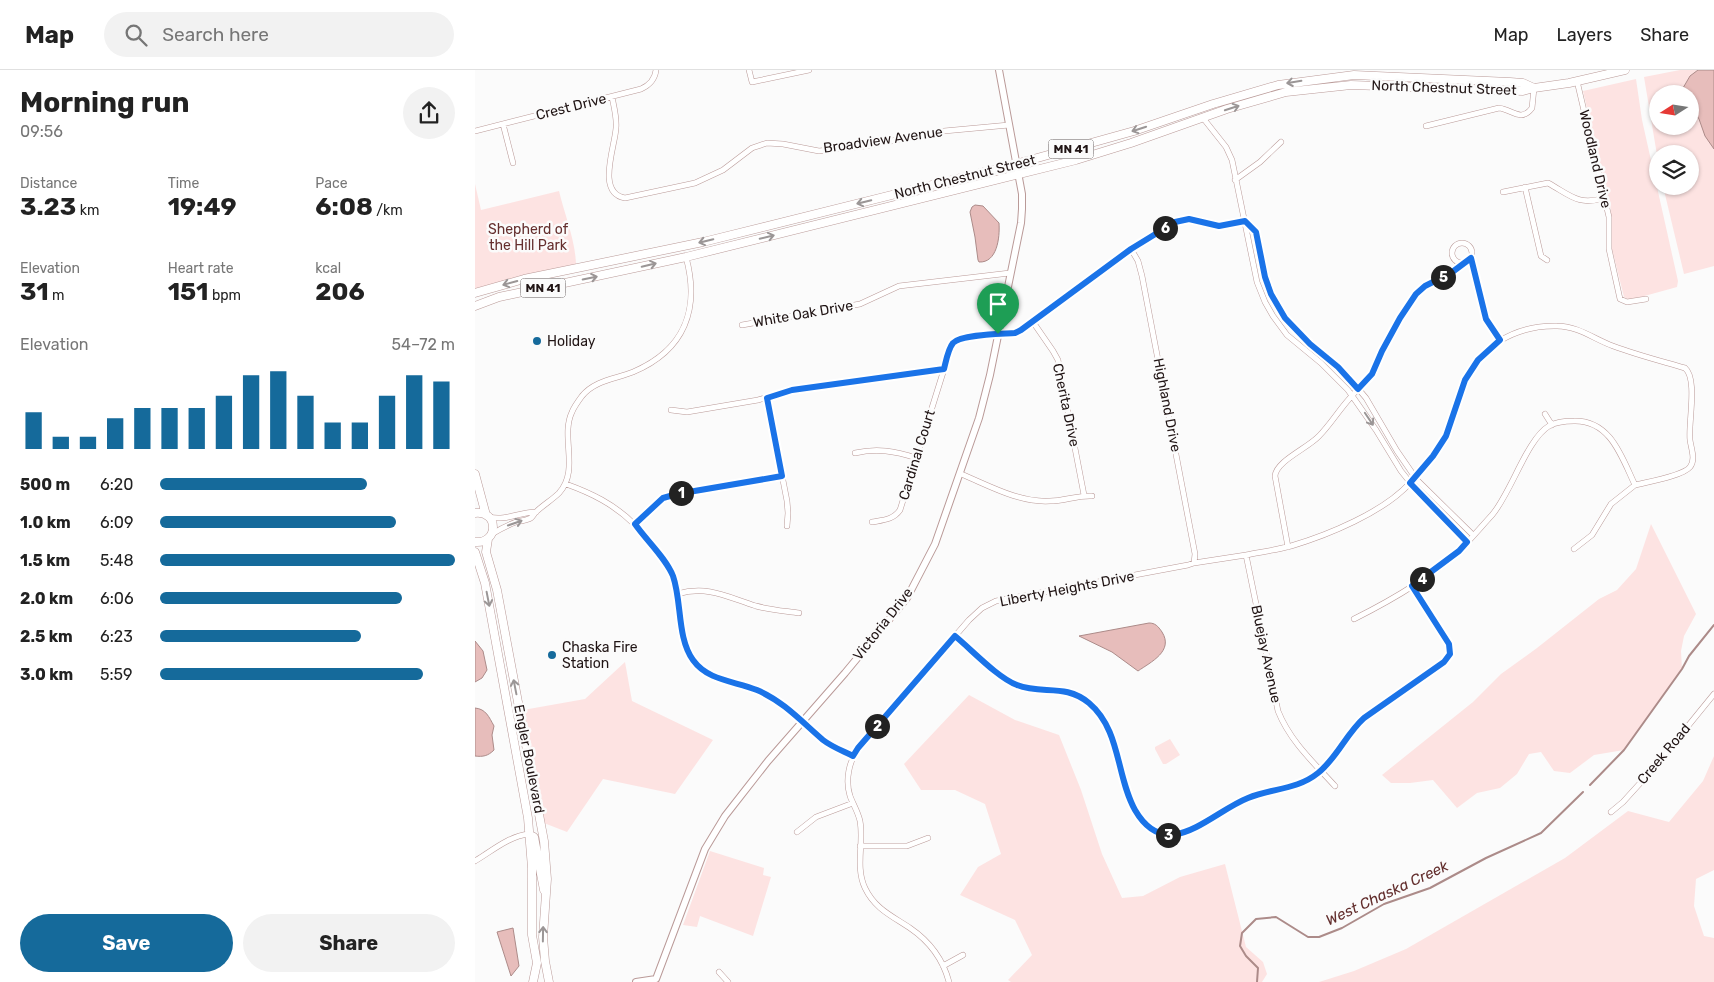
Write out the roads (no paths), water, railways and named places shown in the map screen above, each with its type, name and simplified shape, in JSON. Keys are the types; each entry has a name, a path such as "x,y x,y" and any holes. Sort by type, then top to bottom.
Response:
{"main road":[{"name":"MN 41","path":"1534,88 1625,70"},
{"name":"North Chestnut Street","path":"475,293 524,279 713,240 1016,164 1134,131 1247,93 1278,85 1354,76 1523,83 1534,88"},
{"name":"North Chestnut Street","path":"475,306 519,292 686,257 1076,160 1131,144 1271,96 1318,88 1351,85 1507,91 1523,91 1534,88"},
{"path":"475,474 488,516"},
{"path":"475,513 488,516"},
{"name":"Engler Boulevard","path":"488,516 493,524 486,552 497,590 544,841 547,879 543,937 548,982"},
{"path":"475,542 483,542 490,536"},
{"name":"Engler Boulevard","path":"475,552 485,583 529,834 532,868 532,935 537,963 534,982"},
{"path":"529,834 534,837 541,880 546,896"},
{"path":"534,982 543,980 548,982"}],"street":[{"name":"Crest Drive","path":"475,131 641,90 648,86 655,77 655,70"},
{"path":"749,70 752,82 809,70"},
{"name":"Victoria Drive","path":"655,980 705,849 742,792 907,598 935,544 961,474 981,412 1022,209 1018,174 999,70"},
{"name":"Woodland Drive","path":"1577,81 1609,217 1609,249 1620,300 1627,302 1646,299"},
{"path":"1426,126 1499,108 1504,108 1516,115 1524,115 1531,108 1534,88"},
{"name":"Broadview Avenue","path":"612,97 617,126 608,174 611,188 615,194 625,198 695,183 723,170 752,148 767,143 819,151 865,146 944,132 1009,125"},
{"path":"1203,118 1226,147 1232,160 1257,282 1273,316 1287,335 1321,362 1351,395 1376,430 1393,461 1410,483 1467,542"},
{"path":"503,124 513,163"},
{"path":"1235,180 1281,142"},
{"path":"1503,192 1548,183 1579,201 1592,202 1604,198"},
{"path":"1525,187 1541,256 1547,260"},
{"path":"998,334 1015,333 1033,322 1131,249 1175,222 1189,219 1219,226 1245,221"},
{"path":"1245,221 1256,232 1265,277 1271,294 1285,318 1310,344 1338,367 1366,398 1415,476 1473,535"},
{"path":"1462,264 1457,262 1453,247 1456,244 1463,243 1469,245 1486,319 1500,340"},
{"name":"Highland Drive","path":"1131,249 1138,261 1142,276 1195,554 1194,563"},
{"path":"490,536 505,527 530,518 551,500 565,484 569,470 568,432 571,412 582,396 603,381 633,372 645,366 665,353 675,342 682,332 689,315 691,302 690,273 686,257"},
{"path":"1288,547 1275,476 1276,470 1319,436 1351,395 1372,374 1400,318 1416,294 1425,286 1451,273 1462,264 1467,263 1471,258"},
{"name":"White Oak Drive","path":"742,325 861,304 899,286 1010,273"},
{"name":"Cherita Drive","path":"1033,322 1058,360 1084,495"},
{"path":"1194,563 1288,547 1367,515 1396,496 1433,456 1446,436 1465,380 1478,360 1508,335 1531,328 1563,326 1575,329 1636,355 1677,366 1688,371 1692,383 1689,429 1692,464 1682,472 1635,485 1611,504 1592,535 1574,549"},
{"name":"Cardinal Court","path":"872,522 890,518 898,512 951,347 957,340 998,334"},
{"path":"671,410 687,412 767,398 792,390 944,369"},
{"path":"767,398 788,508 787,526"},
{"path":"1545,414 1552,425"},
{"path":"1354,619 1412,586 1459,551 1493,514 1504,498 1533,442 1552,425 1581,420 1600,428 1617,447 1635,485"},
{"path":"855,453 883,450 916,458"},
{"path":"961,474 1030,500 1049,502 1084,495 1092,496"},
{"path":"635,524 663,498 782,476"},
{"path":"565,484 597,497 611,505 635,524 667,565 673,576 686,647 693,661 699,667 717,678 756,690 768,696 803,721 831,745 853,756"},
{"path":"488,516 503,519 528,512 536,512"},
{"name":"Bluejay Avenue","path":"1246,555 1278,711 1285,728 1296,743 1335,786"},
{"name":"Liberty Heights Drive","path":"949,982 939,956 926,940 909,926 883,911 870,897 862,879 860,822 848,788 853,756 955,636 982,608 997,602 1188,566 1194,563"},
{"path":"955,636 1009,681 1024,687 1063,691 1084,700 1093,707 1108,728 1131,803 1146,825 1157,832 1174,835 1186,832 1247,798 1300,785 1330,761 1354,728 1364,718 1442,665 1451,652 1449,644 1412,586"},
{"path":"677,594 695,590 715,592 757,606 799,613"},
{"name":"Creek Road","path":"1611,812 1623,802 1653,768 1714,694"},
{"path":"797,832 816,817 853,803"},
{"path":"475,861 508,840 520,835 529,834"},
{"path":"860,846 907,846 928,838"},
{"path":"943,966 963,955"},
{"path":"719,972 728,982"},
{"path":"636,982 655,980"}],"waterway":[{"name":"West Chaska Creek","path":"1590,785 1624,750 1682,669 1689,656 1714,625"},
{"name":"West Chaska Creek","path":"1257,982 1258,968 1246,956 1240,946 1242,933 1256,919 1276,917 1308,937 1319,937 1342,928 1384,904 1430,888 1486,858 1541,833 1583,792"}],"place":[{"name":"Holiday","path":"537,341"},
{"name":"Chaska Fire Station","path":"552,655"}],"park label":[{"name":"Shepherd of the Hill Park","path":"528,238"}]}
